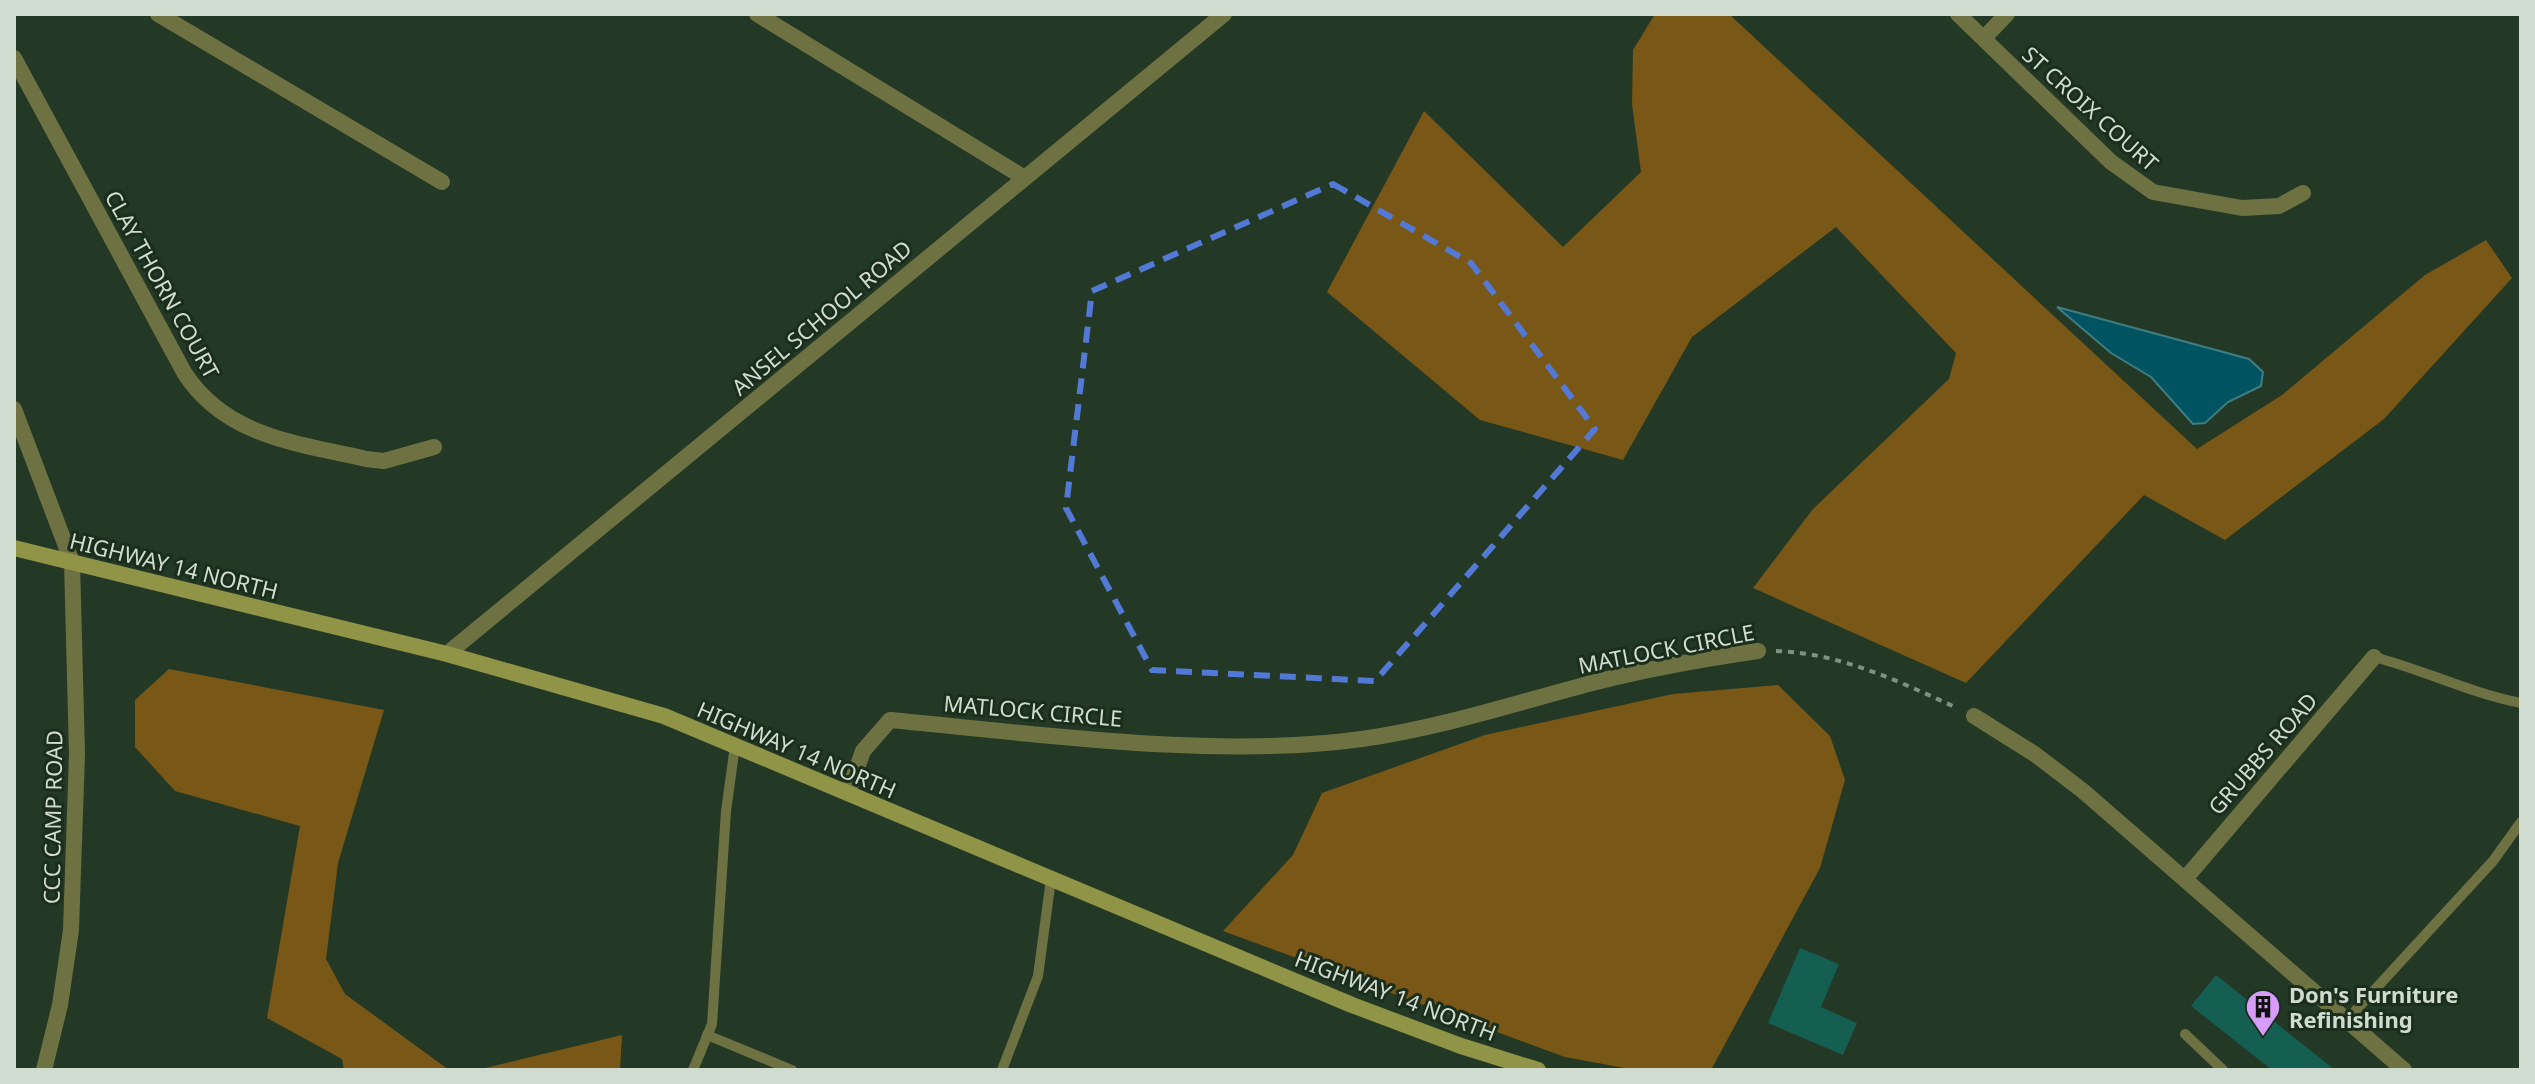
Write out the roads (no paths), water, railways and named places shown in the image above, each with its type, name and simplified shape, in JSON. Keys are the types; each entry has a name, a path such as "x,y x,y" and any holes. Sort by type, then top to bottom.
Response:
{"main road":[{"name":"HIGHWAY 14 NORTH","path":"14,548 447,654 664,716 1352,1005 1461,1046 1538,1070"}],"street":[{"path":"158,14 442,182"},
{"path":"757,14 1023,177"},
{"name":"ANSEL SCHOOL ROAD","path":"447,654 1224,14"},
{"name":"ST CROIX COURT","path":"1958,14 2111,162 2153,192 2242,208 2279,206 2303,193"},
{"path":"1984,38 2007,14"},
{"name":"CLAY THORN COURT","path":"14,58 185,374 207,403 235,423 257,432 366,459 384,461 434,447"},
{"name":"CCC CAMP ROAD","path":"14,409 72,562 77,754 71,930 60,1005 44,1070"},
{"name":"MATLOCK CIRCLE","path":"848,793 863,751 890,720 1197,744 1303,745 1363,739 1431,726 1625,675 1758,651"},
{"name":"GRUBBS ROAD","path":"2185,879 2374,657"},
{"path":"1974,716 2071,782 2404,1070"}],"lane":[{"path":"2374,657 2414,667 2489,697 2521,703"},
{"path":"693,1070 712,1024 726,811 735,746"},
{"path":"2347,1020 2493,861 2521,822"},
{"path":"1002,1070 1038,976 1051,879"},
{"path":"2185,1034 2223,1070"},
{"path":"707,1035 792,1070"}],"water":[{"path":"2057,307 2249,359 2263,372 2261,386 2228,402 2205,423 2193,424 2151,377 2111,353"}],"place":[{"name":"Don's Furniture Refinishing","path":"2263,1038"}]}
